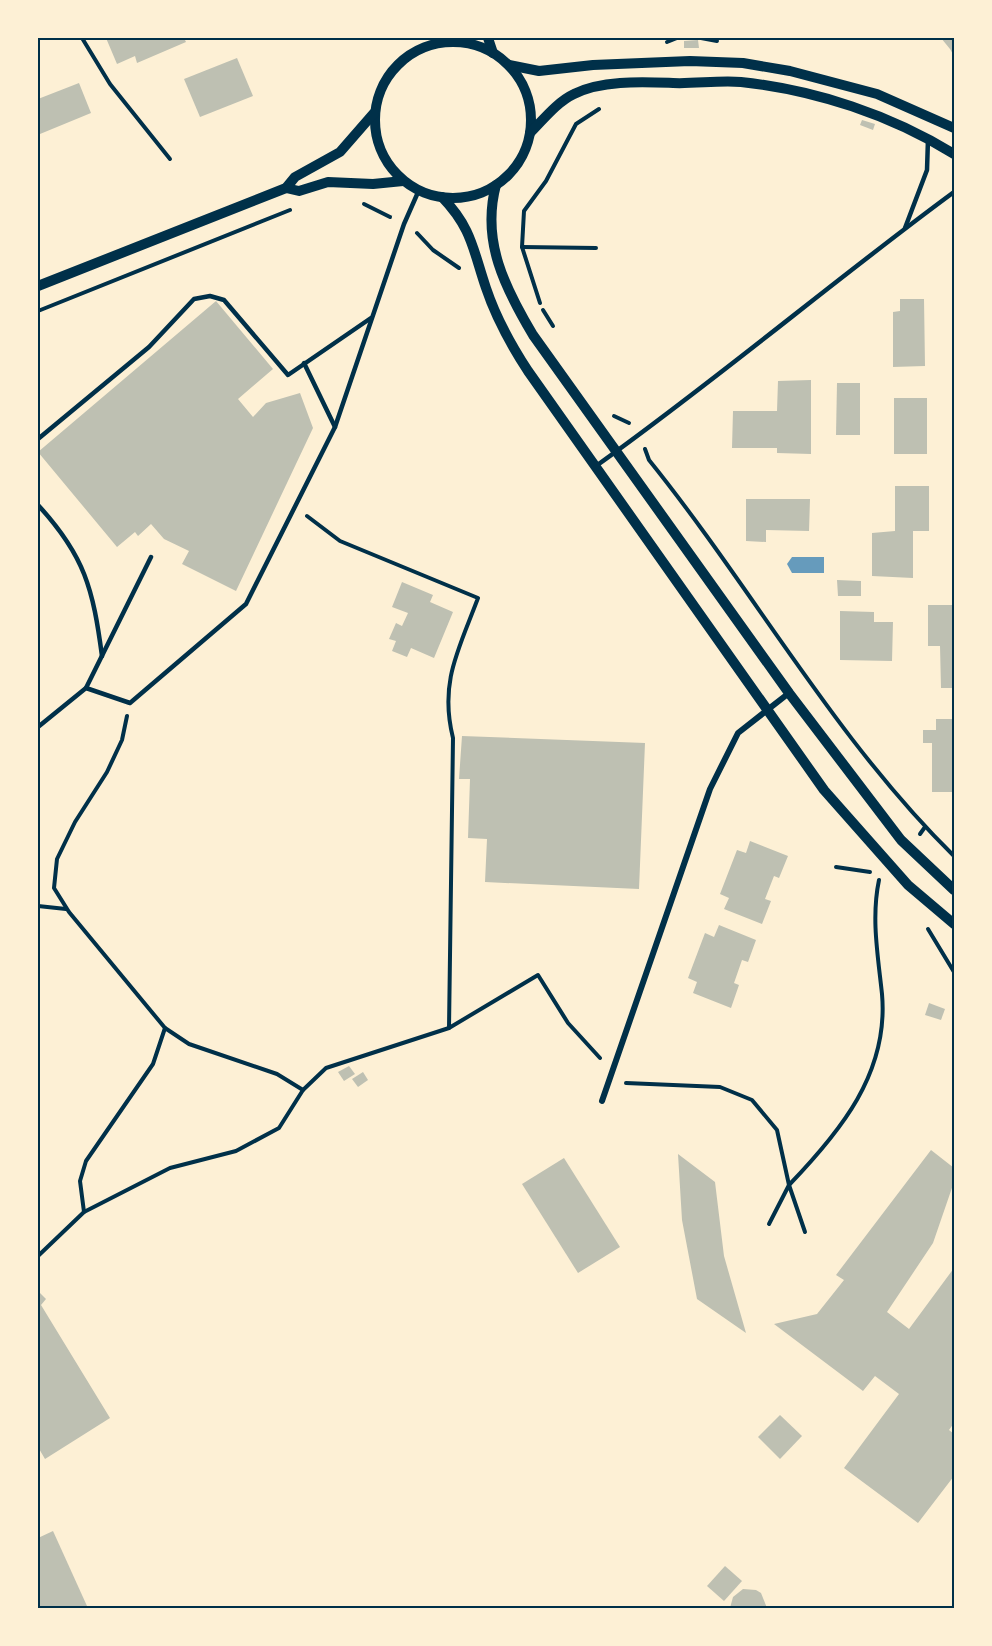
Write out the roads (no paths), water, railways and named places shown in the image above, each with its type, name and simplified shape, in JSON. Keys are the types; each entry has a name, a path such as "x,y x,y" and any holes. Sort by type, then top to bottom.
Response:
{"street":[{"path":"427,46 461,42 493,53 509,65 526,93 531,117 530,133 521,158 496,185 471,196 442,197 419,190 403,181 390,167 375,132 375,113 380,91 391,72 407,56 438,38"},
{"path":"488,38 493,53"},
{"path":"509,65 539,71 690,61 743,63 780,69 877,93 954,128"},
{"path":"530,133 574,94 596,87 639,82 739,82 785,90 873,112 928,138 954,154"},
{"path":"286,189 295,177 340,152 375,113"},
{"path":"38,286 286,189 299,191 328,182 373,184 403,181"},
{"path":"496,185 491,206 493,235 507,291 533,335 789,693 901,840 954,890"},
{"path":"442,197 467,229 486,288 507,339 824,790 908,885 954,924"},
{"path":"602,1101 710,789 733,741 744,726 789,693"}],"lane":[{"path":"905,228 927,170 928,138"},
{"path":"86,687 130,703 246,604 335,427 404,224 419,190"},
{"path":"596,466 641,435 954,192"},
{"path":"38,439 149,347 187,305 202,296 224,300 288,375 372,317"},
{"path":"304,363 335,427"},
{"path":"38,505 81,562 96,610 102,656"},
{"path":"38,727 86,687 151,557"}],"water":[{"path":"792,557 824,557 824,573 792,573 787,564"}]}
